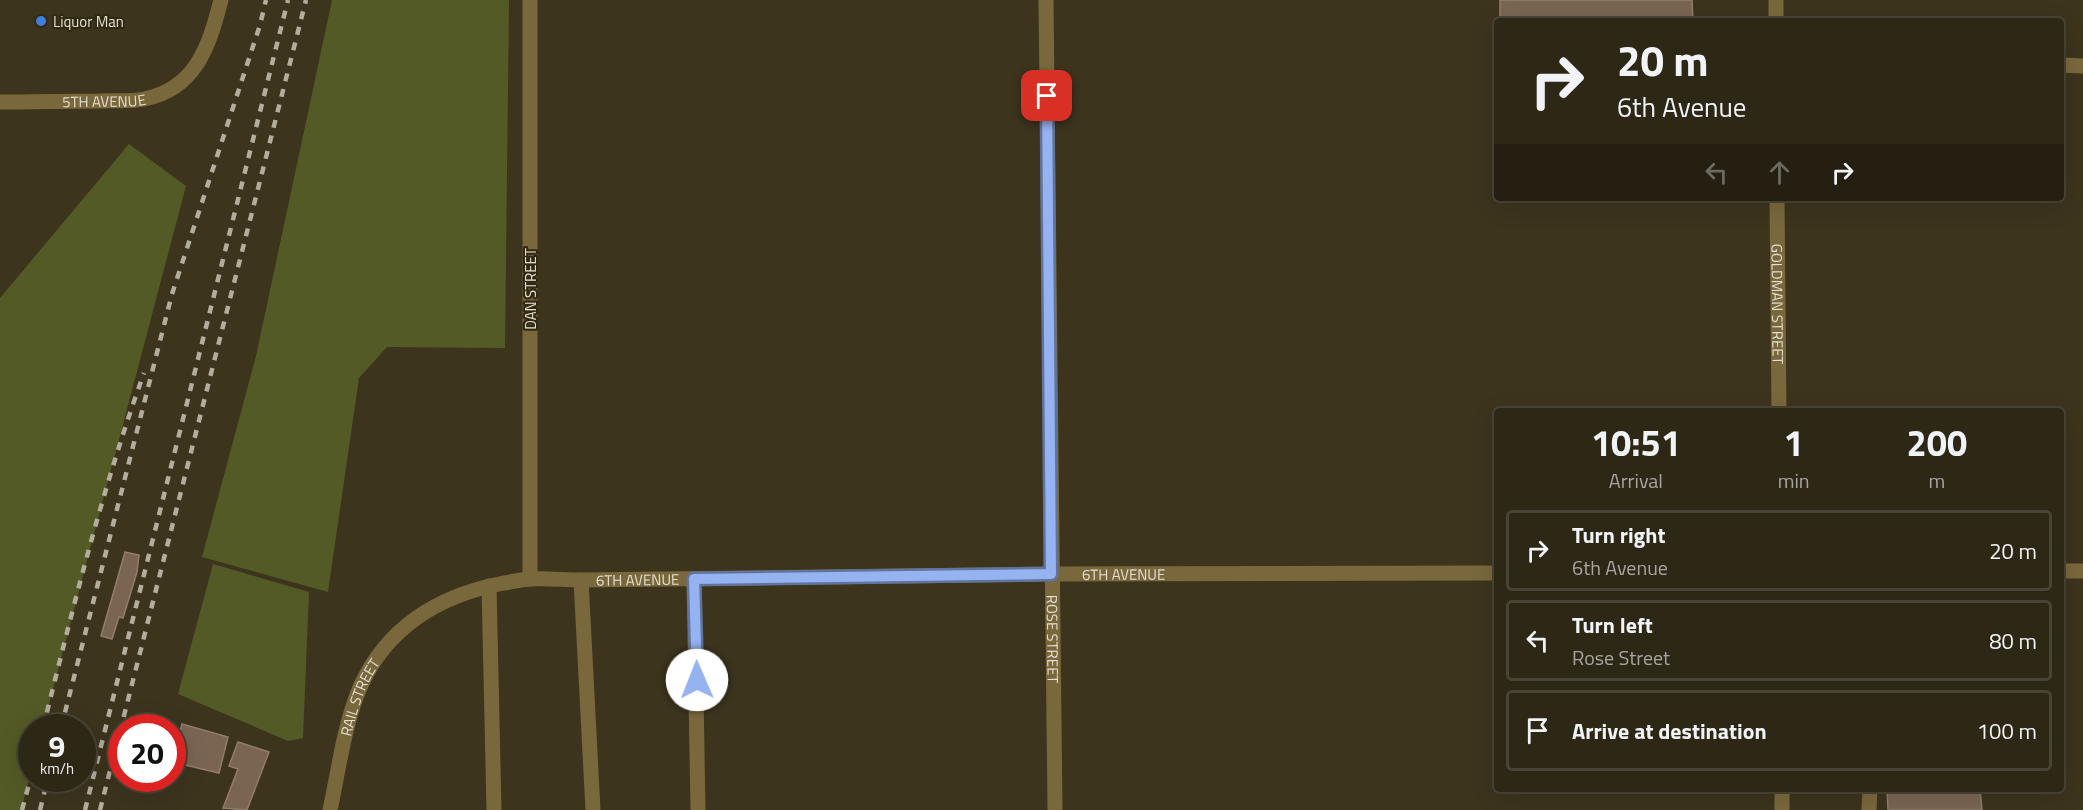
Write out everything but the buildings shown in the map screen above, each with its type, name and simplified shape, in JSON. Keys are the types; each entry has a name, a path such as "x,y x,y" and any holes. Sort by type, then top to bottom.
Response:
{"street":[{"name":"5TH AVENUE","path":"0,102 142,100 166,93 183,81 195,67 210,41 221,0"},
{"name":"DAN STREET","path":"530,0 530,579"},
{"name":"ROSE STREET","path":"1046,0 1055,810"},
{"path":"1776,0 1776,18"},
{"path":"2064,65 2083,66"},
{"name":"GOLDMAN STREET","path":"1777,201 1779,408"},
{"path":"2064,571 2083,571"},
{"name":"6TH AVENUE","path":"430,607 489,586 530,579 1494,573"},
{"path":"694,579 698,810"},
{"path":"581,580 593,810"},
{"path":"489,586 494,810"},
{"name":"RAIL STREET","path":"330,810 346,730 360,687 377,656 398,633 430,607"},
{"path":"1782,792 1782,810"},
{"path":"1869,810 1870,792"}],"green space":[{"path":"332,0 509,0 505,348 387,347 359,378 328,592 202,557 256,356"},
{"path":"129,144 186,186 46,714 18,714 18,792 26,792 21,810 0,810 0,298"},
{"path":"213,564 309,592 303,738 288,741 178,694"}],"railway":[{"path":"65,714 172,294 260,25 266,0"},
{"path":"85,810 288,0"},
{"path":"100,810 306,0"},
{"path":"47,714 101,505 144,373"},
{"path":"22,810 27,792"},
{"path":"40,810 44,792"}],"place":[{"name":"Liquor Man","path":"41,21"}],"route":[{"path":"697,680 694,579 1051,574 1047,96"}]}
